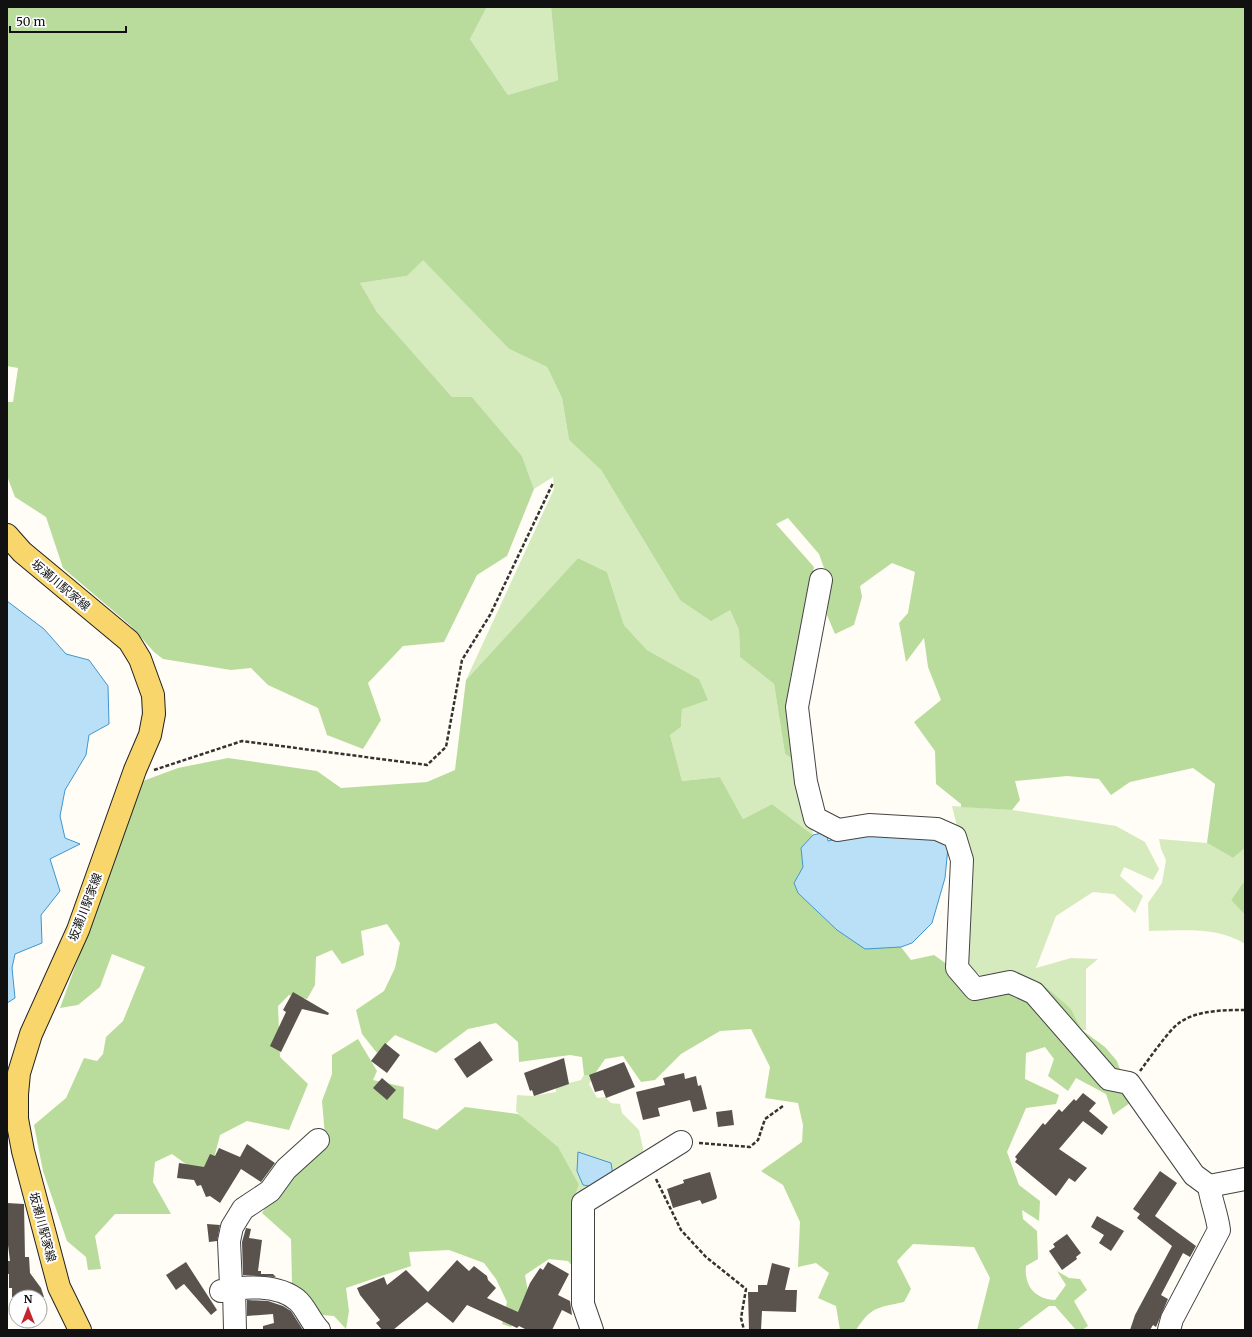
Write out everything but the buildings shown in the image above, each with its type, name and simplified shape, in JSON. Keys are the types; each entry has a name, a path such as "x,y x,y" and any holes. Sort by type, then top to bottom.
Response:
{"main road":[{"name":"坂瀬川駅家線","path":"7,535 22,552 129,641 140,659 152,689 154,714 150,735 135,770 78,930 30,1034 19,1073 17,1119 23,1151 59,1287 80,1330"}],"street":[{"path":"821,580 797,707 806,782 815,818 838,830 876,825 937,829 955,837 962,860 957,968 975,989 1010,982 1034,993 1109,1079 1130,1083 1194,1175 1209,1186 1211,1200 1218,1215 1219,1230 1172,1319 1169,1330"},
{"path":"226,1290 231,1285 229,1240 236,1221 243,1209 270,1192 286,1169 318,1140"},
{"path":"592,1330 583,1304 583,1203 681,1142"},
{"path":"1209,1186 1245,1179"},
{"path":"226,1290 270,1289 287,1294 298,1300 311,1323 319,1330"},
{"path":"226,1290 235,1330"}],"path":[{"path":"135,770 154,770 242,741 427,765 446,747 462,660 490,615 553,483"},
{"path":"1130,1083 1179,1023 1197,1015 1222,1010 1245,1010"},
{"path":"681,1142 750,1147 758,1140 765,1119 783,1106"},
{"path":"651,1176 656,1179 680,1230 706,1257 746,1289 741,1318 744,1330"}],"green space":[{"path":"7,7 487,7 470,39 508,95 558,80 551,7 1245,7 1245,848 1233,858 1207,843 1215,784 1193,768 1130,782 1111,795 1099,779 1067,776 1015,781 1020,800 1012,810 961,807 961,804 936,784 935,751 914,722 941,700 928,667 924,638 906,662 899,623 908,613 915,572 892,563 860,586 862,597 854,625 835,634 827,615 829,582 819,554 788,518 776,524 814,567 790,680 796,761 785,754 774,684 740,657 739,630 730,610 711,621 680,600 601,470 569,440 562,398 547,367 509,349 423,260 407,276 360,283 377,312 452,397 472,397 522,456 534,489 507,556 477,575 444,642 403,646 368,683 381,720 363,749 327,735 318,708 268,685 251,668 231,670 163,659 154,652 131,626 63,568 46,517 15,497 7,476 7,402 13,402 18,368 7,366"},
{"path":"487,7 551,7 558,80 508,95 470,39"},
{"path":"423,259 509,349 547,367 562,398 569,440 601,470 680,600 730,610 739,630 740,657 774,684 785,754 796,761 812,825 813,835 772,804 743,819 720,777 682,781 670,735 681,727 682,709 699,679 647,650 624,625 607,572 578,558 466,680 554,489 553,477 534,489 522,456 472,397 452,397 377,312 360,283 407,276"},
{"path":"578,558 607,572 624,625 647,650 699,679 708,700 682,709 681,727 670,735 682,781 720,777 743,819 772,804 813,835 801,848 803,867 794,883 798,893 837,930 865,948 901,947 911,960 934,955 951,967 996,988 1040,982 1071,1009 1082,1030 1105,1047 1117,1061 1126,1087 1137,1098 1113,1115 1106,1094 1076,1078 1068,1091 1048,1076 1054,1059 1045,1047 1026,1053 1025,1079 1059,1095 1056,1104 1026,1108 1007,1152 1019,1185 1040,1201 1039,1221 1022,1210 1023,1219 1037,1231 1038,1259 1026,1266 1029,1285 1032,1290 1042,1297 1055,1300 1066,1285 1057,1271 1069,1278 1080,1279 1087,1290 1074,1301 1088,1326 1082,1330 1076,1330 1055,1306 1049,1306 1017,1330 977,1330 990,1278 974,1247 913,1244 897,1261 911,1289 904,1302 876,1309 866,1316 856,1330 840,1330 836,1306 818,1298 829,1273 816,1263 798,1267 800,1222 783,1185 761,1171 802,1142 803,1125 798,1103 765,1098 770,1067 751,1029 720,1031 681,1054 655,1080 641,1082 623,1056 605,1059 594,1075 584,1075 582,1057 570,1055 519,1062 518,1042 496,1023 468,1029 436,1053 395,1035 377,1053 362,1034 356,1010 384,991 395,968 400,943 387,924 361,931 364,955 342,964 332,950 316,957 315,985 307,999 289,995 278,1006 280,1057 308,1084 289,1130 247,1121 220,1135 212,1166 201,1175 172,1154 155,1162 153,1182 171,1214 115,1214 95,1236 101,1269 88,1270 86,1257 67,1241 43,1171 34,1125 66,1098 84,1058 97,1061 103,1054 106,1037 123,1021 145,967 112,954 100,987 78,1005 60,1008 143,781 178,768 228,758 317,771 341,788 427,782 455,770 466,680"},
{"path":"952,806 1012,810 1116,826 1145,842 1159,869 1153,880 1124,867 1120,876 1143,896 1135,913 1114,894 1093,892 1056,916 1036,968 1071,958 1098,959 1086,969 1086,1030 1082,1030 1071,1009 996,988 963,961 961,873 972,853 962,847"},
{"path":"1159,839 1207,843 1233,858 1245,848 1245,880 1231,900 1245,915 1245,944 1223,934 1211,932 1186,930 1149,931 1148,903 1162,883 1166,860 1161,849"},
{"path":"1245,880 1245,915 1231,900"},
{"path":"358,1039 377,1071 373,1080 404,1087 403,1118 437,1130 465,1107 518,1114 558,1147 579,1185 573,1201 580,1274 568,1261 549,1259 525,1275 528,1292 511,1327 502,1324 507,1302 496,1279 484,1263 449,1250 409,1252 411,1266 346,1288 349,1311 346,1329 334,1316 310,1314 300,1288 292,1283 291,1239 262,1213 288,1173 325,1136 322,1101 332,1074 332,1055"},
{"path":"584,1075 594,1075 589,1084 597,1098 605,1097 611,1103 620,1104 622,1113 639,1130 644,1153 590,1194 576,1195 579,1185 516,1111 517,1095 532,1096 556,1092 556,1086 581,1080","holes":["590,1156 611,1163 583,1185 577,1171"]}],"water":[{"path":"7,601 44,629 66,654 89,660 108,686 109,724 89,735 86,755 65,790 60,816 65,838 80,844 50,859 60,891 41,915 42,943 15,954 12,968 15,998 7,1003"},
{"path":"826,832 828,841 853,835 949,837 945,878 932,923 912,943 901,947 865,949 837,930 798,893 794,883 803,867 801,848 813,835"},
{"path":"578,1152 611,1163 613,1175 595,1187 583,1185 577,1171"}]}
